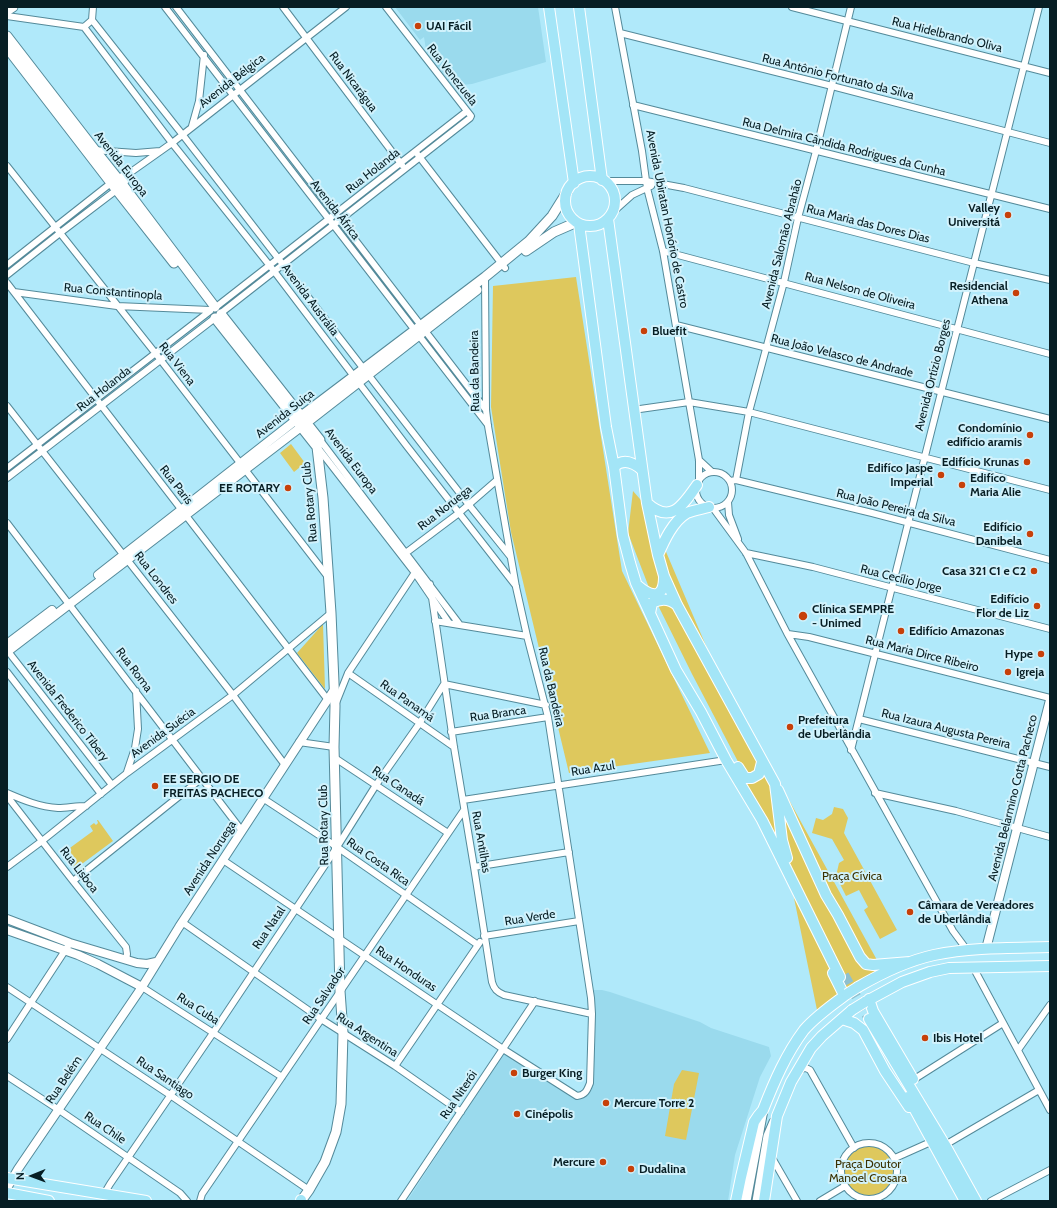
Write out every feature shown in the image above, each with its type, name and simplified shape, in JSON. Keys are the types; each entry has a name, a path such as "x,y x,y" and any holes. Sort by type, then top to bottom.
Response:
{"main road":[{"path":"7,11 13,7"},
{"path":"549,7 574,183"},
{"path":"579,7 603,180"},
{"name":"Avenida Europa","path":"7,36 95,150 117,184 318,443"},
{"name":"Avenida Europa","path":"7,48 84,148 117,184"},
{"path":"610,215 601,224 594,226 587,226 578,223 568,212 566,206 567,192 574,183 584,177 597,177 610,186 614,192 615,200 610,215 634,410 647,503 664,576 677,605 784,801 826,895 860,957 866,964 873,965 910,962"},
{"name":"Avenida Suiça","path":"301,421 503,265 540,231 567,192"},
{"path":"578,223 606,427 614,467 623,536 636,583 676,670 783,860 842,976 787,859 782,840 775,784"},
{"name":"Avenida Suiça","path":"503,265 554,232 578,223"},
{"name":"Rua Rotary Club","path":"301,1201 325,1162 336,1132 341,1104 343,1033 340,991 335,758 331,703 334,690 331,613 318,443"},
{"path":"614,467 618,463 630,462 637,465 642,470"},
{"path":"647,503 661,513 669,513 681,506 698,483"},
{"path":"658,555 672,530 682,517 692,511 711,508"},
{"path":"636,583 648,593 657,593 661,591 664,585 664,576"},
{"path":"650,613 652,603 657,600 666,599 677,605"},
{"path":"701,712 714,725 745,778 749,779 756,776 760,770 762,762"},
{"path":"744,789 771,851 790,886 803,916 846,995"},
{"path":"746,1201 763,1110 783,1064 805,1030 821,1014 846,995 879,975 910,962 933,955 966,950 1050,947"},
{"path":"976,967 985,959 986,949"},
{"path":"757,1201 768,1136 798,1069 811,1048 822,1036 852,1010 902,982 930,972 949,968 1050,966"},
{"path":"867,1001 913,1080 932,1135"},
{"path":"842,1019 854,1023 863,1030 885,1071 932,1135 945,1145 976,1201"},
{"path":"867,1020 932,1135 965,1201"},
{"path":"736,1201 740,1176 754,1122 763,1110"},
{"path":"764,1201 777,1116"},
{"path":"10,1178 146,1201"},
{"path":"7,1194 49,1201"}],"street":[{"path":"7,16 84,27 92,20 93,7"},
{"path":"167,10 176,7"},
{"name":"Avenida África","path":"176,7 395,291 419,330 488,426"},
{"name":"Rua Nicarágua","path":"283,7 406,170"},
{"name":"Avenida Bélgica","path":"7,275 60,233 132,172 172,143 346,7"},
{"name":"Rua Venezuela","path":"386,7 471,116 470,118"},
{"name":"Avenida Ubiratan Honório de Castro","path":"615,7 647,188 663,251 676,325 699,460 698,483"},
{"name":"Rua Hidelbrando Oliva","path":"792,7 1050,73"},
{"name":"Avenida Salomão Abrahão","path":"733,481 749,412 784,282 798,218 851,7"},
{"name":"Avenida Ortízio Borges","path":"852,750 940,392 1039,7"},
{"name":"Avenida África","path":"167,10 388,297 419,330 486,410"},
{"name":"Avenida Austrália","path":"92,20 511,558"},
{"name":"Avenida Austrália","path":"84,27 172,143 274,271 516,587"},
{"name":"Rua Antônio Fortunato da Silva","path":"620,34 832,86 1050,143"},
{"path":"192,126 199,101 205,45"},
{"name":"Rua Delmira Cândida Rodrigues da Cunha","path":"633,105 1050,209"},
{"name":"Rua Holanda","path":"7,478 100,404 160,360 270,266 467,111"},
{"name":"Rua Holanda","path":"7,468 156,354 274,271 406,170 470,118"},
{"path":"84,148 136,153 160,151"},
{"path":"416,151 503,265"},
{"name":"Rua Viena","path":"7,166 156,354 328,577"},
{"name":"Rua Maria das Dores Dias","path":"603,180 646,181 724,197 798,218 974,263 1050,280"},
{"path":"610,215 632,195 658,183"},
{"name":"Avenida Bélgica","path":"7,265 55,227 117,184"},
{"name":"Rua Nelson de Oliveira","path":"663,251 1050,354"},
{"name":"Rua da Bandeira","path":"485,280 486,410 488,426 516,587 527,636 546,705 591,998 590,1083 586,1092 583,1095 577,1096"},
{"name":"Rua Paris","path":"7,283 184,512 288,650 331,703"},
{"path":"295,299 304,291"},
{"path":"388,297 395,291"},
{"name":"Rua Constantinopla","path":"14,292 117,306 215,312"},
{"name":"Rua João Velasco de Andrade","path":"676,325 1050,419"},
{"path":"634,410 689,402 749,412 1050,490"},
{"name":"Rua Londres","path":"7,406 233,695 285,765"},
{"name":"Avenida Suiça","path":"7,650 301,421"},
{"name":"Avenida Europa","path":"318,443 417,571 430,584 460,625"},
{"path":"699,460 712,472"},
{"path":"741,546 729,516 728,502 732,492 733,481 723,474 712,472 707,473 698,483 697,496 704,505 711,508 746,553 788,634 875,792 953,931 966,950"},
{"name":"Rua Noruega","path":"404,554 459,513 497,480"},
{"name":"Rua João Pereira da Silva","path":"733,481 908,522 1050,560"},
{"path":"711,508 719,507 728,502"},
{"name":"Rua Roma","path":"7,523 242,831"},
{"name":"Rua Cecílio Jorge","path":"746,553 813,567 1050,629"},
{"path":"331,703 348,673 417,571"},
{"name":"Avenida Europa","path":"417,571 432,598 449,623"},
{"name":"Rua Antilhas","path":"430,584 451,732 492,982 498,992 504,995 592,1014"},
{"name":"Avenida Suécia","path":"7,867 127,773 233,695 331,613"},
{"path":"435,621 527,636"},
{"name":"Rua Maria Dirce Ribeiro","path":"788,634 809,637 876,653 1050,699"},
{"name":"Avenida Frederico Tibery","path":"7,650 112,785"},
{"name":"Avenida Frederico Tibery","path":"7,672 101,794"},
{"path":"334,690 348,673"},
{"name":"Rua Panamá","path":"348,673 454,747"},
{"path":"444,684 546,705"},
{"name":"Rua Natal","path":"104,1194 337,847 376,785 419,724 444,684"},
{"path":"127,773 136,748 138,730 136,691"},
{"name":"Avenida Belarmino Cotta Pacheco","path":"986,949 1050,699"},
{"name":"Avenida Noruega","path":"142,987 156,962 264,799 299,742 331,703"},
{"name":"Rua Branca","path":"451,732 548,717"},
{"name":"Rua Izaura Augusta Pereira","path":"859,719 1050,767"},
{"path":"299,742 334,747"},
{"name":"Rua Canadá","path":"335,758 448,833"},
{"name":"Rua Azul","path":"463,800 726,760"},
{"path":"73,881 202,778"},
{"path":"875,792 956,811 1050,837"},
{"path":"7,793 24,801 42,806 57,808 86,806"},
{"name":"Rua Lisboa","path":"7,796 126,947 126,960"},
{"name":"Rua Costa Rica","path":"264,799 337,847 478,944"},
{"name":"Rua Salvador","path":"201,1198 238,1141 464,810"},
{"path":"474,867 569,852"},
{"name":"Rua Honduras","path":"223,860 503,1049 577,1096"},
{"path":"7,919 70,943 136,963 147,964 156,962"},
{"name":"Rua Verde","path":"484,936 579,921"},
{"name":"Rua Argentina","path":"182,922 321,1019 395,1066 461,1112"},
{"name":"Rua Cuba","path":"7,930 98,964 142,987 282,1077"},
{"path":"395,1066 484,936"},
{"path":"7,1039 70,943"},
{"path":"136,963 144,969 148,976"},
{"path":"976,967 1003,1023 1050,1110"},
{"name":"Rua Santiago","path":"7,987 170,1094 309,1190"},
{"name":"Rua Belém","path":"7,1188 10,1178 18,1169 59,1110 142,987"},
{"name":"Rua Niterói","path":"401,1201 535,1001"},
{"path":"1018,1050 1050,1005"},
{"path":"913,1080 1003,1023"},
{"path":"798,1069 806,1068 810,1070 854,1148"},
{"name":"Rua Chile","path":"7,1076 180,1193 187,1201"},
{"path":"945,1145 1039,1090"},
{"path":"895,1158 932,1135"},
{"path":"870,1143 882,1146 895,1158 897,1164 897,1178 891,1190 884,1199 862,1199 852,1194 845,1186 841,1178 841,1168 844,1158 860,1144 870,1143"},
{"path":"770,1155 797,1201"},
{"path":"991,1201 1050,1170"},
{"path":"820,1201 845,1186"}],"shaded area":[{"path":"395,7 538,7 546,62 472,84 462,85 456,91 426,50 424,37 420,40"},
{"path":"590,990 610,992 769,1047 771,1056 760,1077 735,1155 728,1201 407,1201 505,1051 577,1096 583,1095 590,1083"}],"green space":[{"path":"576,277 622,571 710,753 569,773 511,532 491,407 493,286"},
{"name":"EE ROTARY","path":"291,444 305,463 294,472 280,453"},
{"path":"633,491 647,507 712,660 883,971 817,1010 786,859 768,819 765,820 743,777 745,775 692,674 648,585 628,533"},
{"path":"323,624 325,689 297,653"},
{"name":"Praça Cívica","path":"834,807 843,809 848,818 844,833 897,930 880,939 864,910 868,907 859,890 846,896 836,876 839,863 844,860 832,839 812,833 816,818 823,820 832,814"},
{"path":"97,820 113,841 75,869 63,853 93,831 90,826 94,823 96,825 98,823"},
{"path":"682,1070 699,1073 686,1140 665,1136 674,1084"},
{"name":"Praça Doutor Manoel Crosara","path":"868,1146 882,1150 889,1157 893,1171 889,1185 882,1192 868,1196 854,1192 847,1185 843,1171 847,1157 854,1150"}],"tunnel":[{"path":"844,975 869,1019"}],"place":[{"name":"UAI Fácil","path":"418,26"},
{"name":"Valley Universitá","path":"1008,215"},
{"name":"Residencial Athena","path":"1016,293"},
{"name":"Bluefit","path":"644,331"},
{"name":"Condomínio edifício aramis","path":"1030,435"},
{"name":"Edifício Krunas","path":"1027,462"},
{"name":"Edifíco Jaspe Imperial","path":"941,475"},
{"name":"Edifíco Maria Alie","path":"962,485"},
{"name":"EE ROTARY","path":"288,488"},
{"name":"Edifício Danibela","path":"1030,534"},
{"name":"Casa 321 C1 e C2","path":"1034,571"},
{"name":"Edifício Flor de Liz","path":"1037,606"},
{"name":"Clínica SEMPRE - Unimed","path":"803,616"},
{"name":"Edifício Amazonas","path":"901,631"},
{"name":"Hype","path":"1041,654"},
{"name":"Igreja","path":"1008,672"},
{"name":"Prefeitura de Uberlândia","path":"790,727"},
{"name":"EE SERGIO DE FREITAS PACHECO","path":"155,786"},
{"name":"Câmara de Vereadores de Uberlândia","path":"910,912"},
{"name":"Ibis Hotel","path":"925,1038"},
{"name":"Burger King","path":"514,1073"},
{"name":"Mercure Torre 2","path":"606,1103"},
{"name":"Cinépolis","path":"517,1114"},
{"name":"Mercure","path":"603,1162"},
{"name":"Dudalina","path":"631,1169"}]}
